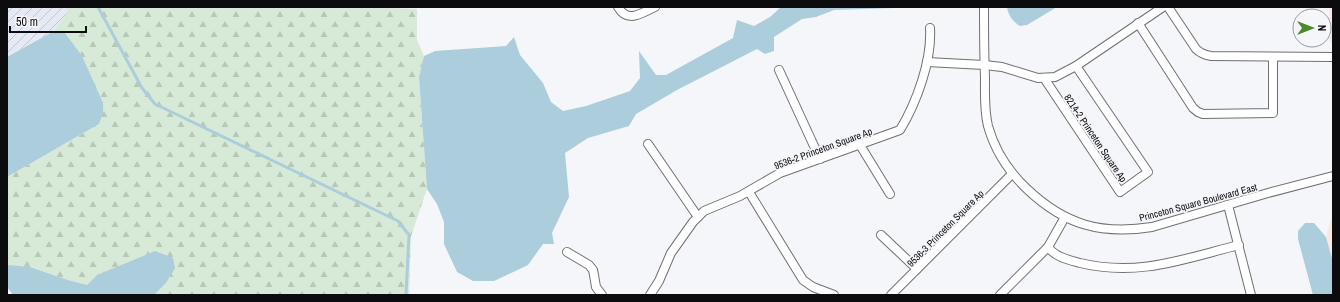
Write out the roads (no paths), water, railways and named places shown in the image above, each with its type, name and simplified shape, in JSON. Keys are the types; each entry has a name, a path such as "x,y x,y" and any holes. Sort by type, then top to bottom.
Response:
{"street":[{"path":"618,7 621,13 632,17 655,7"},
{"name":"Princeton Square Boulevard East","path":"984,7 985,104 987,124 994,145 1002,161 1012,174 1040,202 1064,217 1095,227 1127,230 1152,227 1268,193 1333,176"},
{"path":"927,62 1002,67 1032,77 1055,77 1076,66 1163,7"},
{"path":"1168,7 1200,53 1211,56 1333,57"},
{"path":"1138,24 1193,108 1203,114 1273,114 1273,56"},
{"name":"9536-2 Princeton Square Ap","path":"650,295 659,281 671,253 693,222 704,211 749,192 780,173 900,130 908,117 927,62 930,51 930,28"},
{"name":"8214-2 Princeton Square Ap","path":"1044,78 1120,192 1148,172 1076,66"},
{"path":"779,70 820,159"},
{"path":"648,144 698,216"},
{"path":"860,145 890,194"},
{"name":"9536-3 Princeton Square Ap","path":"891,295 1012,174"},
{"path":"749,192 803,280 813,287 834,295"},
{"path":"1228,205 1250,295"},
{"path":"1000,295 1048,247 1064,217"},
{"path":"881,235 917,269"},
{"path":"1048,247 1051,251 1066,260 1091,266 1121,269 1146,268 1239,245"},
{"path":"567,252 589,265 594,275 596,287 602,295"}],"water":[{"path":"781,7 926,7 834,10 816,17 802,19 774,37 774,51 765,54 757,49 677,90 636,114 629,126 588,138 565,153 569,197 552,233 554,244 543,244 528,265 494,281 473,281 457,272 444,244 444,222 437,204 427,189 419,77 424,56 435,51 506,46 514,37 520,55 543,83 551,102 563,111 586,106 630,91 640,78 639,51 656,75 666,75 733,38 737,20 754,26 770,17"},
{"path":"1007,7 1057,7 1027,25 1020,26 1011,18"},
{"path":"54,31 64,32 82,56 103,103 103,113 99,124 7,177 7,57"},
{"path":"1305,223 1314,223 1326,237 1333,262 1333,295 1313,295 1298,239 1298,231"},
{"path":"155,251 173,258 175,268 166,283 154,295 13,295 7,287 8,265 30,267 87,285 97,275"}],"waterway":[{"path":"98,7 142,88 155,104 398,221 409,235 406,295"}]}
